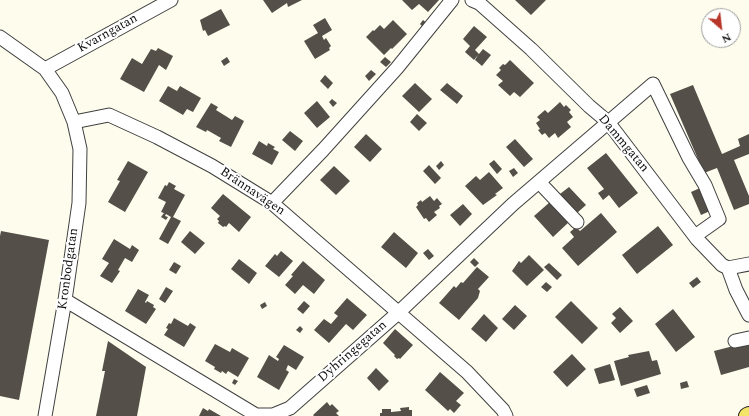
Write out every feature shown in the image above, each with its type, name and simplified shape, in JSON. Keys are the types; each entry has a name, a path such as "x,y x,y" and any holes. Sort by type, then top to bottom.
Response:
{"street":[{"name":"Kvarngatan","path":"45,69 171,0"},
{"path":"272,202 323,150 397,68 452,0"},
{"name":"Dammgatan","path":"472,0 478,3 532,49 589,106 608,122 695,236 718,261 728,268"},
{"path":"0,37 45,69 62,93 74,122"},
{"name":"Dyhringegatan","path":"65,300 256,415 273,415 290,408 398,313 513,204 653,84 689,158 705,184 720,219 695,236"},
{"name":"Brännavägen","path":"74,122 109,115 212,166 272,202 467,372 503,410 506,416"},
{"name":"Kronbodgatan","path":"45,416 65,300 79,203 80,149 74,122"},
{"path":"539,182 577,222"},
{"path":"749,264 728,268 736,290 749,315"},
{"path":"735,341 749,338"}],"building":[{"path":"263,0 302,0 288,7 287,3 272,13"},
{"path":"402,0 439,0 428,12 419,4 412,10"},
{"path":"515,0 546,0 531,15"},
{"path":"221,9 230,25 208,36 205,30 203,31 200,20"},
{"path":"325,18 332,30 322,36 324,40 326,38 331,46 329,48 330,50 315,59 304,41 318,33 313,25"},
{"path":"393,20 407,34 384,55 366,37 380,25 384,29"},
{"path":"423,20 428,24 424,28 420,24"},
{"path":"474,26 487,37 475,50 479,54 483,49 491,55 482,66 475,60 478,55 474,60 465,52 470,46 463,39"},
{"path":"158,48 173,56 166,70 159,65 144,92 120,79 132,58 142,64 151,49 156,51"},
{"path":"227,57 230,62 224,66 221,61"},
{"path":"385,57 391,62 386,67 380,62"},
{"path":"510,60 534,83 520,97 514,92 510,96 498,85 503,81 496,75 501,70 499,68"},
{"path":"371,70 376,74 369,81 365,76"},
{"path":"325,75 333,83 328,89 320,81"},
{"path":"415,83 432,99 419,112 402,96"},
{"path":"447,83 463,96 457,104 440,90"},
{"path":"693,85 722,154 740,146 738,139 749,134 749,154 734,160 749,196 749,204 734,210 717,168 704,173 670,94"},
{"path":"168,86 177,91 180,86 201,98 193,112 187,109 183,115 159,101"},
{"path":"332,99 337,103 333,107 329,102"},
{"path":"317,101 330,117 317,128 304,113"},
{"path":"560,102 564,107 566,105 571,110 569,112 573,117 567,122 571,127 558,138 555,133 549,138 545,133 542,135 538,130 540,129 536,123 540,120 537,117 545,110 548,113"},
{"path":"211,103 218,107 216,110 232,120 235,116 244,121 231,147 219,141 221,138 207,130 206,132 196,127"},
{"path":"417,114 427,123 419,131 410,122"},
{"path":"290,131 303,141 295,151 282,140"},
{"path":"366,134 382,149 370,162 354,147"},
{"path":"515,139 533,159 524,167 506,147"},
{"path":"259,141 267,146 268,143 275,147 273,149 279,152 272,165 252,154"},
{"path":"606,153 638,193 619,208 609,195 603,200 598,193 604,189 587,168"},
{"path":"494,160 502,169 497,174 489,164"},
{"path":"128,161 148,172 125,212 108,202 120,181 117,180"},
{"path":"441,161 444,165 439,170 436,166"},
{"path":"429,165 441,178 435,184 423,171"},
{"path":"334,166 350,181 336,195 320,180"},
{"path":"514,168 518,173 513,177 509,171"},
{"path":"489,172 503,188 495,194 497,195 483,205 465,186 476,176 480,180"},
{"path":"169,182 176,186 174,189 185,195 173,217 181,221 168,244 159,239 171,217 166,214 165,216 168,217 166,220 161,217 164,213 161,212 166,202 158,198 165,185 167,186"},
{"path":"569,187 586,205 577,213 560,194"},
{"path":"700,188 710,211 701,215 691,192"},
{"path":"223,194 251,217 239,232 229,223 226,227 223,227 218,223 219,221 217,219 220,216 211,208"},
{"path":"430,196 434,201 437,198 442,204 439,206 440,208 434,212 437,215 429,222 426,218 424,219 416,207 418,205 417,203 421,200 422,202"},
{"path":"550,202 569,222 553,237 534,216"},
{"path":"463,204 472,214 460,226 450,215"},
{"path":"601,213 617,232 578,266 562,248 574,237 570,232 576,227 580,231"},
{"path":"658,226 673,245 637,274 622,255"},
{"path":"1,231 49,240 19,400 0,396"},
{"path":"190,231 205,243 195,254 181,242"},
{"path":"394,232 418,253 406,268 381,247"},
{"path":"114,239 130,249 132,245 139,250 132,262 125,258 118,270 120,271 112,283 100,276 109,263 102,259"},
{"path":"428,249 434,256 429,260 423,253"},
{"path":"281,251 293,261 279,277 265,266 275,254 277,256"},
{"path":"529,255 544,270 527,286 512,271 519,261 521,263"},
{"path":"474,258 479,263 475,267 470,262"},
{"path":"239,259 257,273 249,284 231,269"},
{"path":"303,261 325,280 314,294 303,285 295,294 285,285"},
{"path":"174,262 181,266 176,274 169,270"},
{"path":"549,263 562,275 557,280 544,267"},
{"path":"477,267 489,277 478,289 480,291 478,298 459,320 439,303 454,286 456,288 461,282 463,283"},
{"path":"697,277 701,282 693,288 689,283"},
{"path":"546,282 552,287 547,292 541,287"},
{"path":"166,287 173,291 165,303 159,299"},
{"path":"138,289 149,295 145,302 146,303 147,301 154,305 153,307 156,309 146,324 125,311"},
{"path":"347,298 367,315 353,330 346,324 329,343 314,330 324,319 331,324 338,316 334,313"},
{"path":"304,301 310,306 303,314 297,309"},
{"path":"571,301 598,328 582,344 555,317"},
{"path":"265,302 267,306 262,309 260,305"},
{"path":"515,305 527,316 514,330 502,319"},
{"path":"620,307 633,321 620,333 611,323 616,318 612,314"},
{"path":"673,309 695,337 676,352 655,324"},
{"path":"484,314 498,328 486,342 471,329"},
{"path":"174,318 188,326 190,323 196,327 184,347 164,335 168,329 166,328 169,323 171,324"},
{"path":"300,326 303,329 300,333 296,330"},
{"path":"395,329 413,345 400,359 397,359 383,343"},
{"path":"108,341 146,367 137,416 96,416 105,371 102,371"},
{"path":"749,342 749,367 721,375 714,351"},
{"path":"215,344 230,352 232,348 249,358 238,377 228,371 226,374 222,371 221,373 205,361"},
{"path":"284,345 304,357 296,370 288,365 286,370 289,372 279,390 257,377 269,355 278,361 279,359 276,357"},
{"path":"649,351 652,361 657,360 661,374 621,386 614,361 629,357 628,355"},
{"path":"572,354 586,369 567,387 553,372"},
{"path":"610,364 615,380 599,384 594,369"},
{"path":"376,368 389,381 379,391 367,378"},
{"path":"440,372 464,393 456,401 461,405 454,413 450,409 448,411 425,390"},
{"path":"234,379 238,381 235,385 232,383"},
{"path":"687,381 689,387 681,389 680,383"},
{"path":"647,385 650,393 637,397 634,389"},
{"path":"327,402 330,406 332,404 339,411 336,413 339,416 313,415"},
{"path":"409,407 409,410 412,410 412,416 380,416 382,409 391,409 391,412 401,411 400,408"},
{"path":"203,408 208,411 209,409 221,416 199,416"}]}
